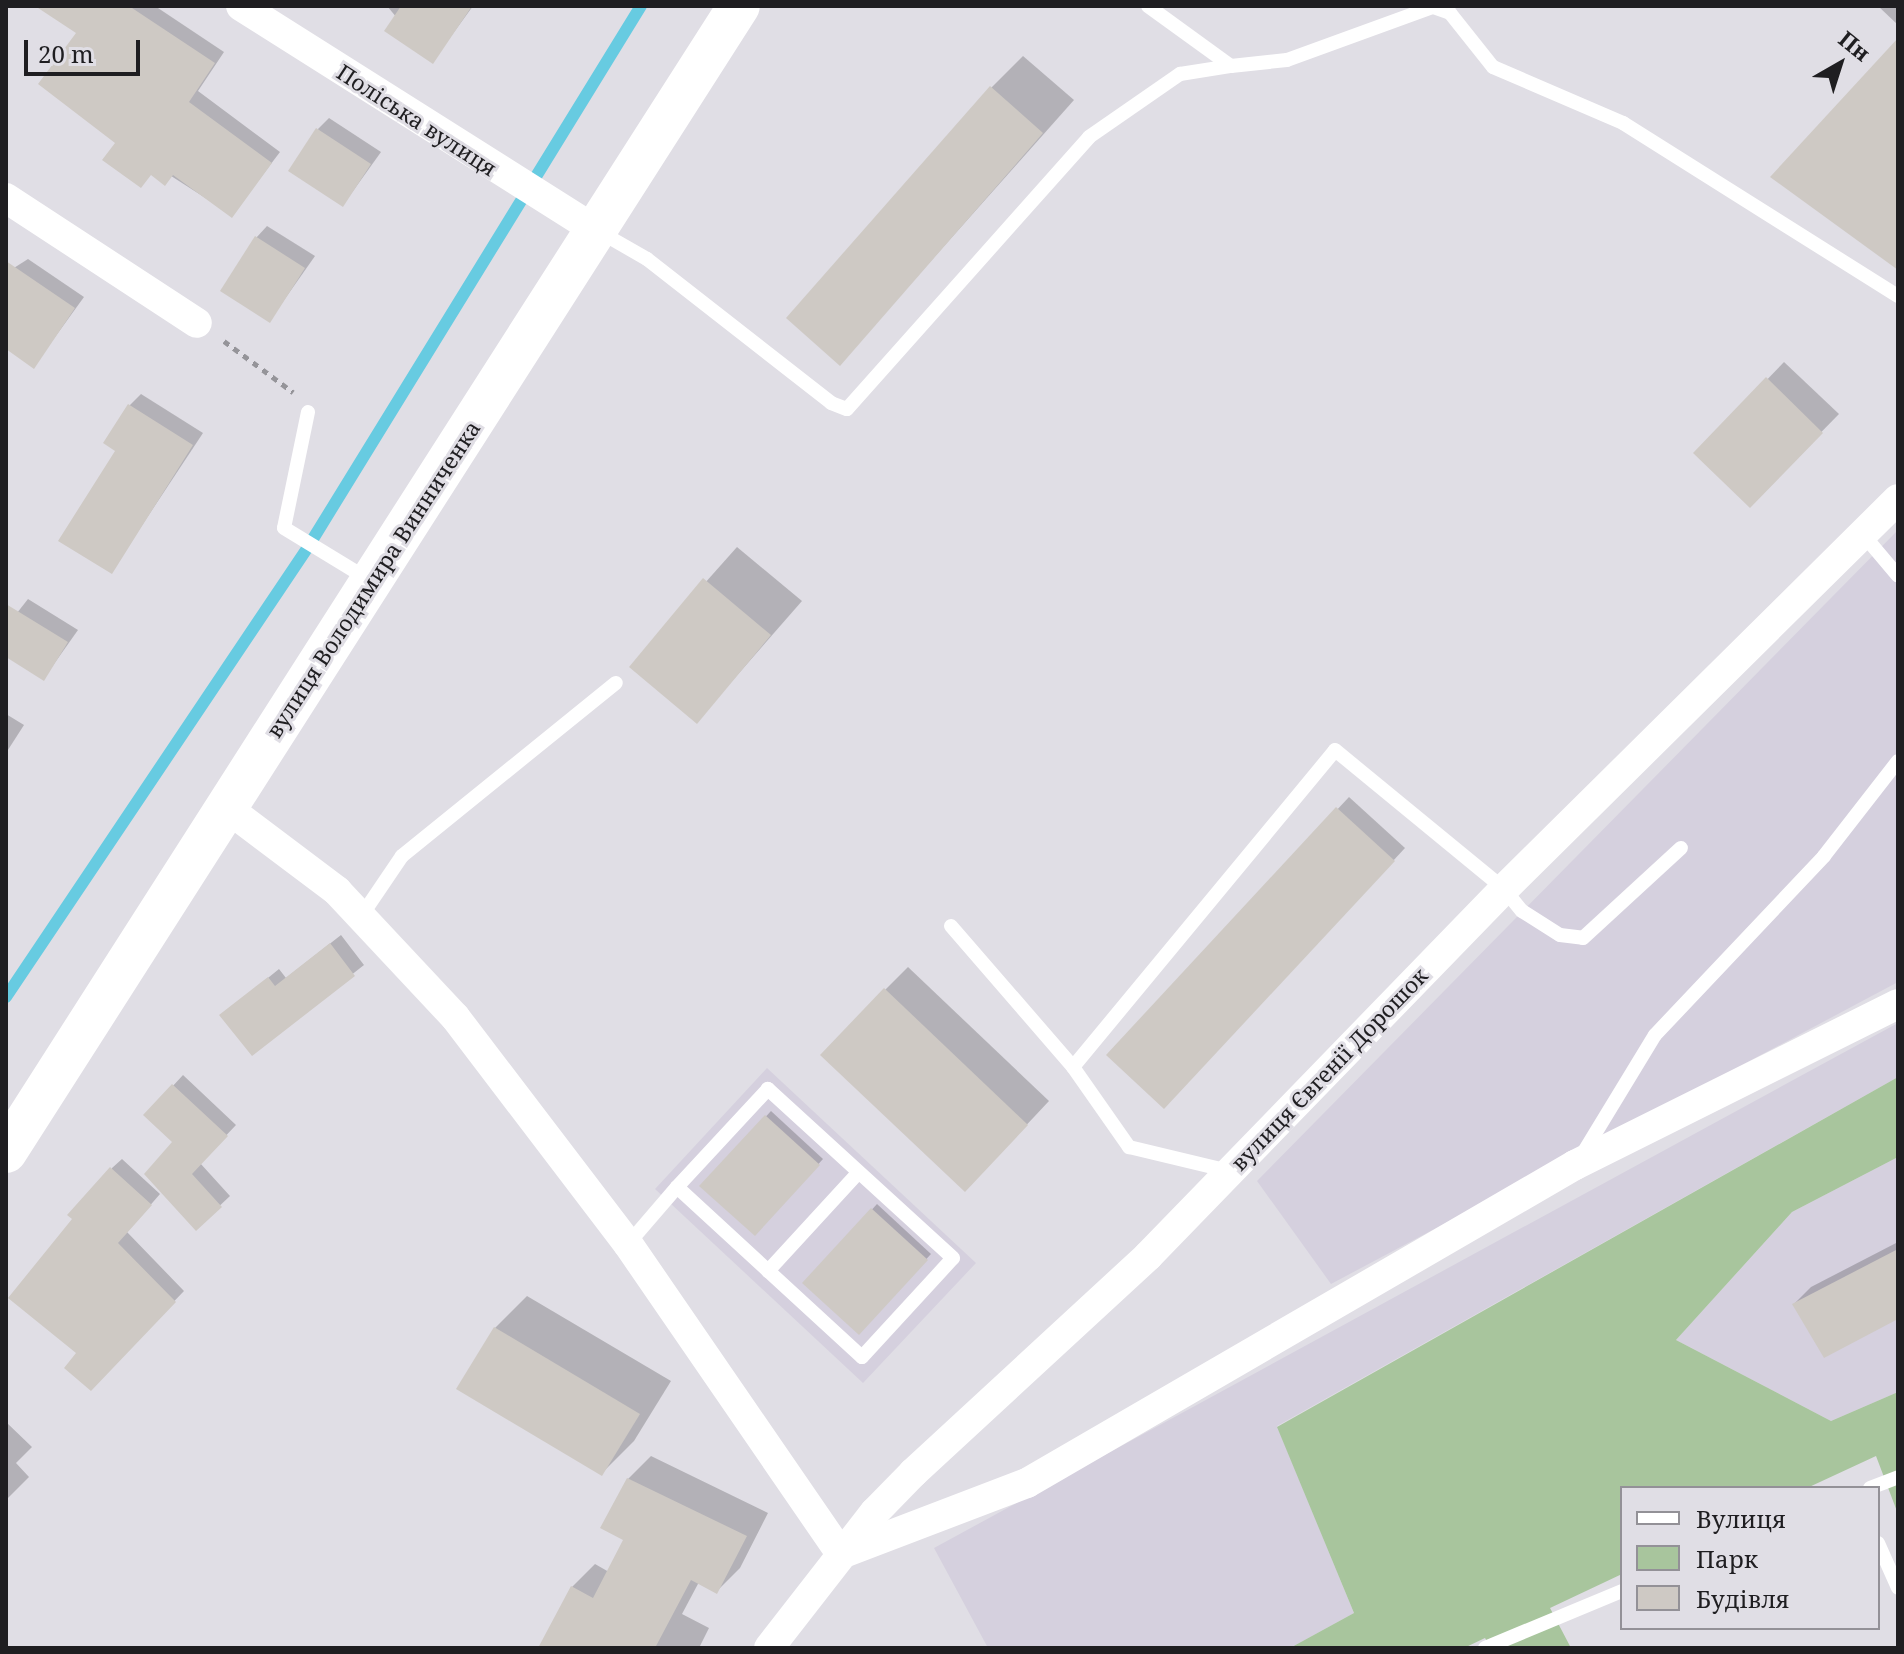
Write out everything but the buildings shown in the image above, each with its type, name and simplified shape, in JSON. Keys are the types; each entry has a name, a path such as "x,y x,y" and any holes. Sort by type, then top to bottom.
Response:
{"main road":[{"name":"вулиця Володимира Винниченка","path":"6,1152 739,6"}],"street":[{"name":"Поліська вулиця","path":"241,6 596,230"},
{"path":"6,198 197,323"},
{"name":"вулиця Євгенії Дорошок","path":"769,1648 841,1554 913,1473 1107,1295 1504,889 1861,532 1898,499"},
{"path":"227,808 294,855 362,915 455,1017 628,1244 841,1554 1027,1483 1575,1165 1898,1004"}],"lane":[{"path":"1148,6 1231,66"},
{"path":"596,230 647,259 831,403 847,409 1089,137 1180,74 1287,60 1433,7 1450,13 1493,67 1623,123 1898,296"},
{"path":"308,412 284,528 372,581"},
{"path":"1861,532 1898,576"},
{"path":"362,915 402,856 616,683"},
{"path":"1073,1067 1335,750 1504,889 1522,911 1560,935 1583,938 1681,848"},
{"path":"1575,1165 1655,1035 1824,856 1898,761"},
{"path":"951,926 1073,1067 1129,1147 1231,1171"},
{"path":"628,1244 677,1187 768,1089 953,1258 862,1357 677,1187"},
{"path":"768,1271 859,1172"},
{"path":"1875,1486 1898,1477"},
{"path":"1880,1548 1898,1588"},
{"path":"1485,1648 1620,1592"}],"path":[{"path":"197,323 287,386 308,412"}],"shaded area":[{"path":"1898,530 1898,982 1331,1284 1257,1181"},
{"path":"1898,1023 1898,1077 1277,1426 1354,1613 1290,1648 988,1648 934,1548"},
{"path":"767,1068 976,1263 863,1383 655,1189"},
{"path":"1898,1157 1898,1392 1831,1421 1676,1340 1792,1212"}],"green space":[{"path":"1898,1077 1898,1157 1792,1212 1676,1340 1831,1421 1898,1392 1898,1514 1876,1456 1811,1486 1620,1486 1620,1575 1550,1608 1571,1648 1491,1648 1485,1638 1464,1648 1290,1648 1354,1613 1277,1427"}],"waterway":[{"path":"6,997 308,547 641,6"}]}
